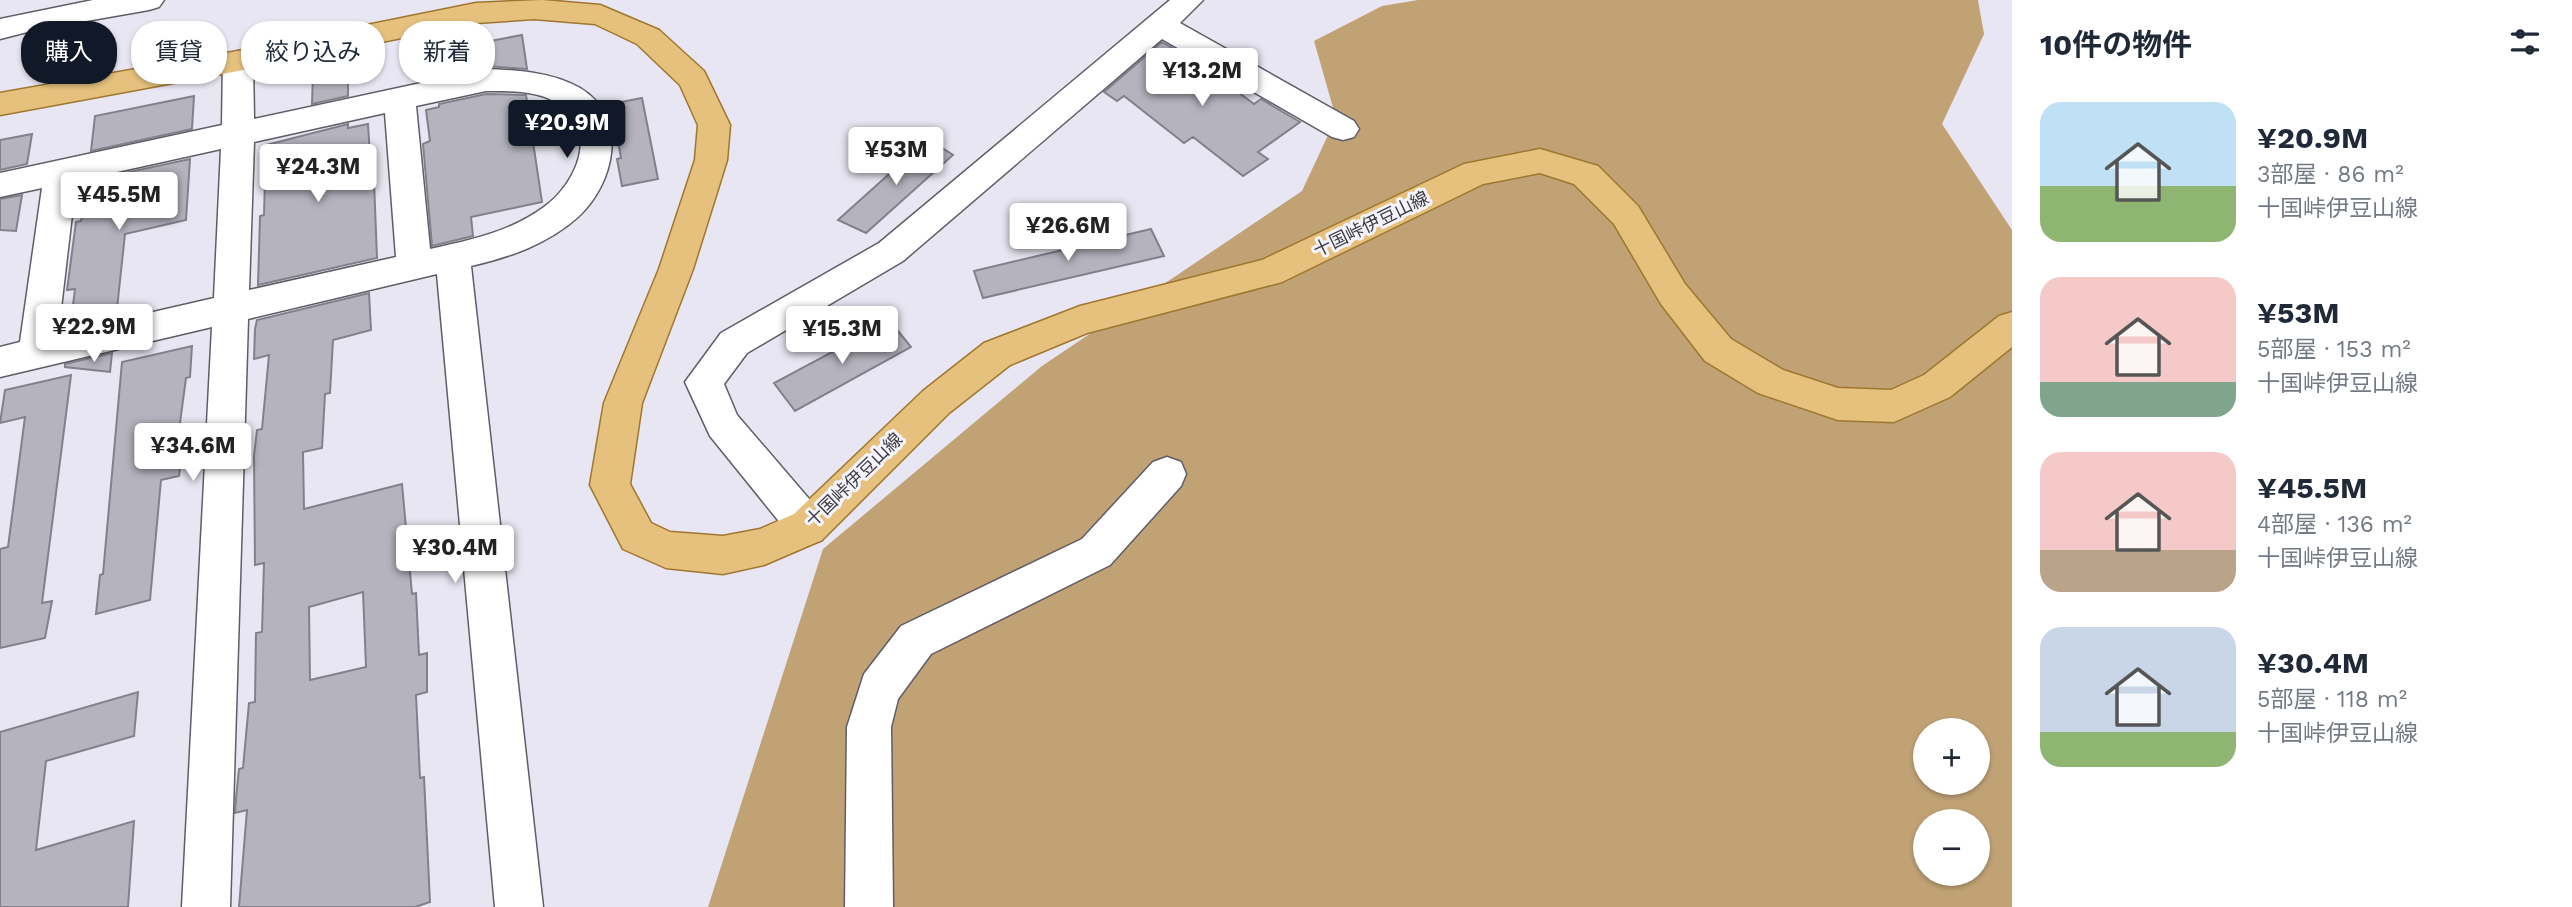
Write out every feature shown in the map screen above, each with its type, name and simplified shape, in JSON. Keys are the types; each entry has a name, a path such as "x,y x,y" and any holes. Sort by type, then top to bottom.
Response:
{"main road":[{"name":"十国峠伊豆山線","path":"0,104 530,5 600,15 648,37 692,79 714,125 711,160 676,269 623,403 610,485 637,536 666,550 723,555 764,547 808,527 936,402 997,354 1080,320 1270,272 1476,173 1540,161 1586,175 1626,215 1673,294 1718,350 1771,382 1838,404 1894,406 1937,386 2012,326"}],"street":[{"path":"0,30 149,0"},
{"path":"808,527 723,425 704,382 734,343 891,252 1188,0"},
{"path":"1159,24 1343,129"},
{"path":"206,907 238,134 238,61"},
{"path":"0,185 486,80 523,80 560,91 584,105 594,124 597,146 593,171 579,195 529,233 500,246 0,362"},
{"path":"400,98 414,267"},
{"path":"37,354 61,172"},
{"path":"453,257 519,907"},
{"path":"869,907 869,727 879,689 916,640 1096,552 1167,474"}],"shaded area":[{"path":"1418,0 1978,0 1984,34 1942,124 2012,230 2012,907 708,907 823,549 1042,366 1302,191 1336,118 1314,41 1382,6"}],"building":[{"path":"522,35 527,69 495,67 495,40"},
{"path":"1162,42 1202,65 1254,104 1261,99 1300,122 1258,152 1268,159 1243,176 1193,137 1184,143 1124,96 1117,101 1104,92"},
{"path":"313,84 348,84 348,96 312,104"},
{"path":"486,94 526,95 542,202 471,217 473,236 432,246 423,144 430,141 426,110 439,107 439,104"},
{"path":"194,96 192,129 91,151 95,116"},
{"path":"642,98 658,179 622,186 617,159 621,158 611,104"},
{"path":"348,124 348,128 368,124 370,156 373,155 377,258 258,285 266,145"},
{"path":"32,134 27,164 0,170 0,140"},
{"path":"928,139 953,155 866,233 838,220"},
{"path":"190,159 186,220 125,234 116,318 70,329 75,289 67,290 76,222 81,221 87,181"},
{"path":"22,195 16,231 0,230 0,199"},
{"path":"1151,229 1164,256 983,298 974,271"},
{"path":"369,293 371,330 333,340 330,393 325,394 322,448 303,452 304,509 402,484 412,594 416,593 419,655 427,653 427,692 416,695 420,778 424,777 430,902 415,907 239,907 247,810 235,813 236,798 239,769 243,768 249,703 255,702 256,633 262,632 264,563 255,565 254,456 257,430 262,429 269,355 254,359 257,320","holes":["363,592 366,667 310,680 309,607"]},
{"path":"890,321 911,347 795,411 774,383"},
{"path":"192,346 190,377 186,378 177,445 183,444 179,476 161,480 150,600 96,614 100,575 103,574 122,362"},
{"path":"112,353 110,372 65,367 65,364"},
{"path":"71,375 42,603 52,601 45,638 0,648 0,549 8,547 25,417 0,423 5,390"},
{"path":"138,692 134,736 46,761 36,850 134,821 128,907 0,907 0,732"}]}
